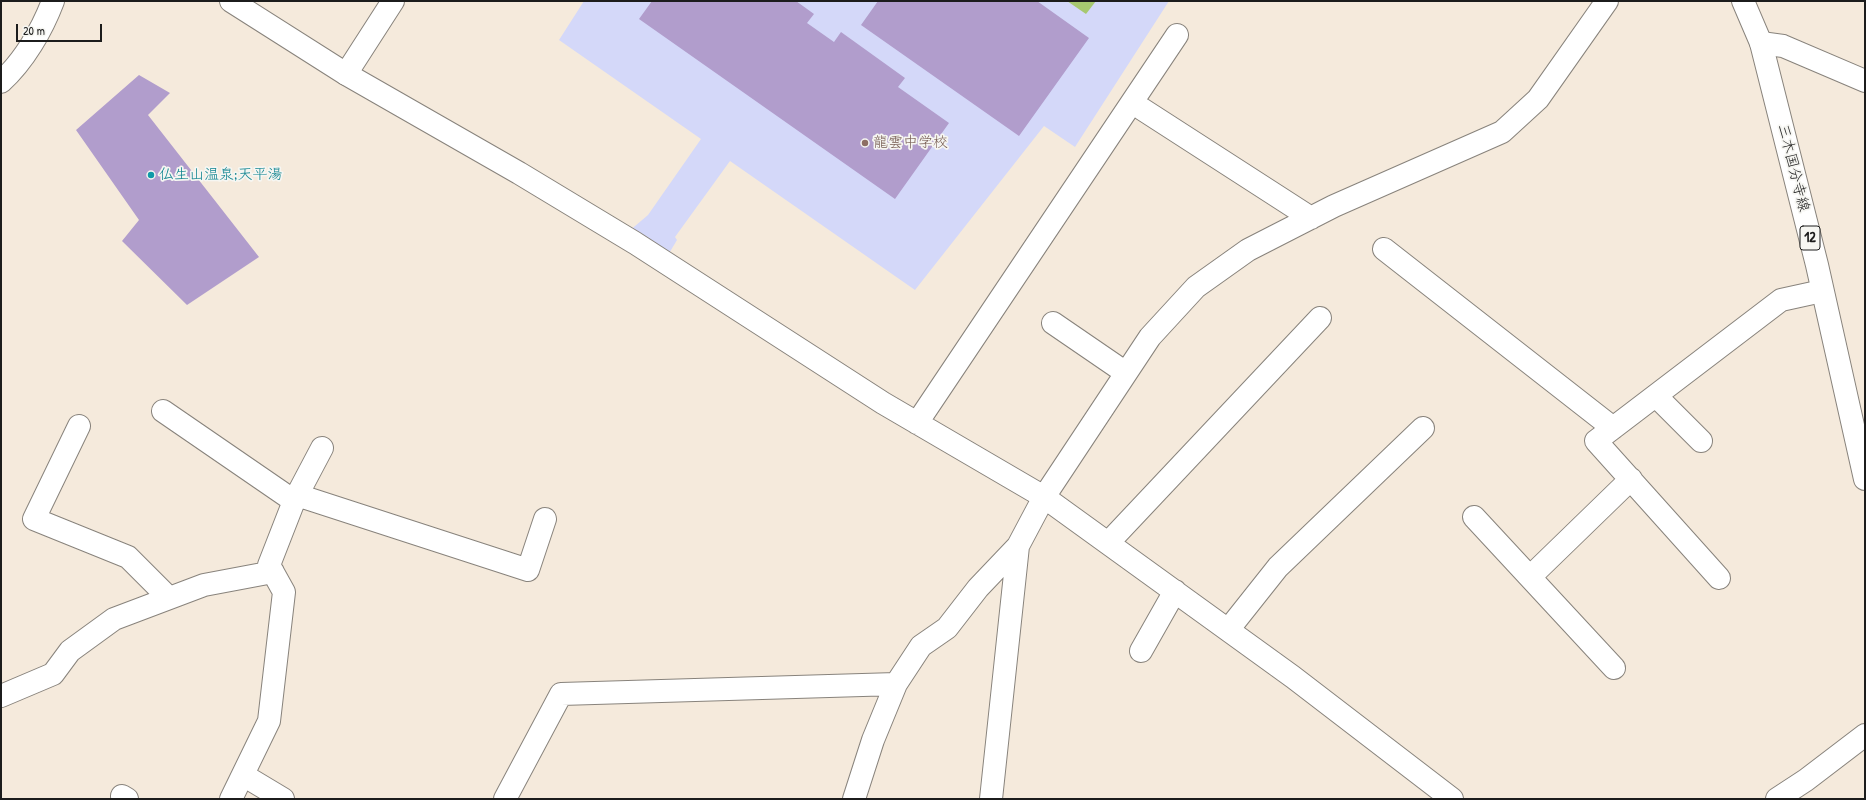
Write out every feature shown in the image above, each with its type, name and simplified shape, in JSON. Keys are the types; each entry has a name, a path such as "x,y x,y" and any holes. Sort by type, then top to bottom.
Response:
{"street":[{"path":"1,82 12,71 21,58 46,19 53,1"},
{"path":"231,1 346,74 519,173 635,243 917,423 1044,497 1293,677 1452,799"},
{"path":"346,74 393,1"},
{"path":"854,799 873,740 896,684 922,646 946,628 978,588 1018,546 1044,497 1150,337 1196,287 1248,250 1334,206 1502,132 1538,98 1607,1"},
{"name":"三木国分寺線","path":"1743,1 1761,44 1822,291 1865,479"},
{"path":"917,423 1177,34"},
{"path":"1761,44 1784,46 1865,81"},
{"path":"1142,109 1312,218"},
{"path":"1384,249 1613,428"},
{"path":"1719,578 1596,441 1781,300 1822,291"},
{"path":"1108,543 1320,318"},
{"path":"1053,323 1126,373"},
{"path":"1656,396 1702,441"},
{"path":"163,411 295,498 528,570 545,519"},
{"path":"79,426 34,519 128,557 169,598"},
{"path":"1228,630 1278,567 1423,428"},
{"path":"231,799 269,721 284,592 269,565 295,498 322,448"},
{"path":"1530,577 1631,479"},
{"path":"1474,517 1614,668"},
{"path":"991,799 1018,546"},
{"path":"1,696 53,674 70,651 114,619 204,585 273,572"},
{"path":"1141,651 1175,591"},
{"path":"505,799 561,694 896,684"},
{"path":"1777,799 1806,780 1865,734"},
{"path":"243,774 282,799"}],"shaded area":[{"name":"龍雲中学校","path":"584,1 1169,1 1075,147 1044,126 915,290 730,161 675,237 677,240 668,255 628,232 648,215 701,139 559,40"}],"green space":[{"path":"1067,1 1096,1 1086,14"}],"building":[{"path":"652,1 796,1 814,14 807,23 834,42 841,32 905,78 898,87 949,123 895,199 639,19"},
{"path":"878,1 1037,1 1089,38 1019,136 861,25"},
{"name":"仏生山温泉;天平湯","path":"139,75 170,93 148,115 259,257 187,305 122,241 139,220 76,130"}],"place":[{"name":"龍雲中学校","path":"865,143"},
{"name":"仏生山温泉;天平湯","path":"151,175"}]}
